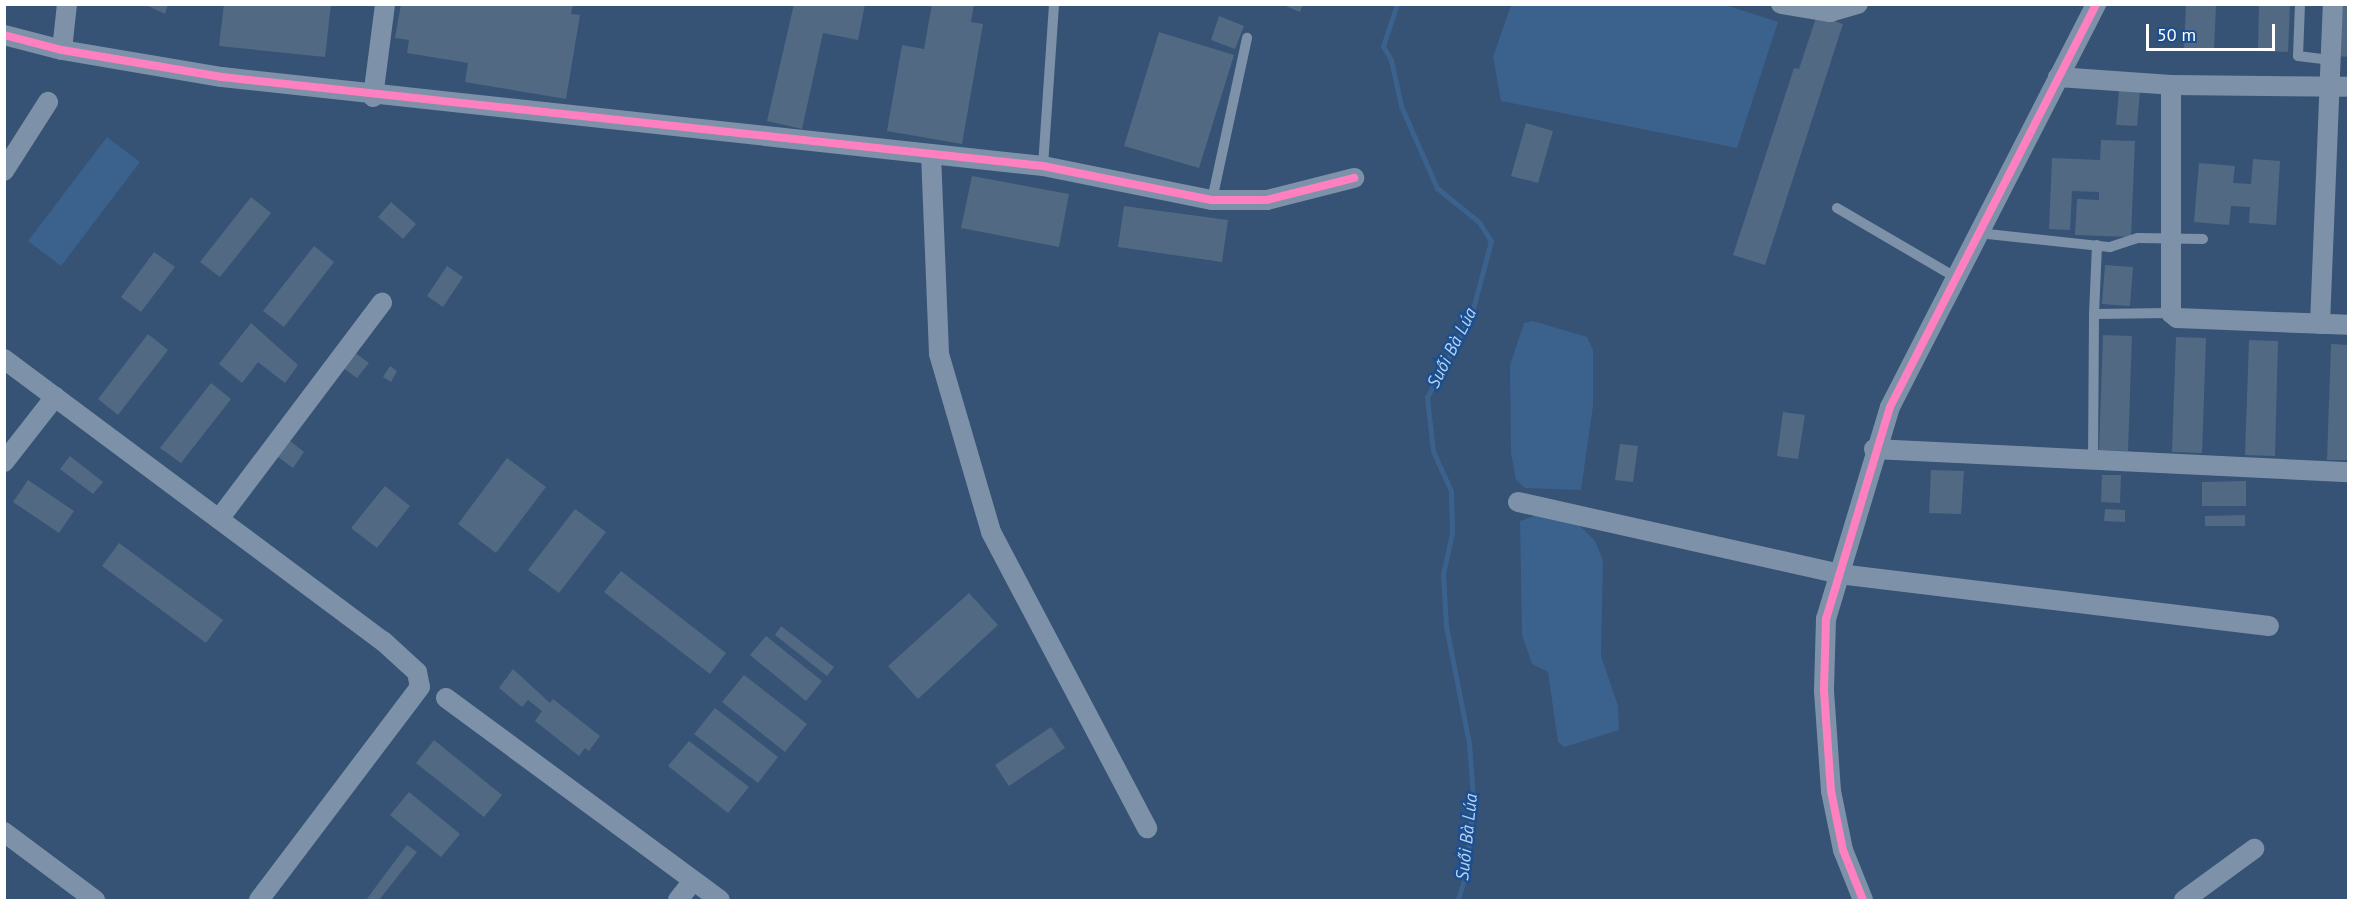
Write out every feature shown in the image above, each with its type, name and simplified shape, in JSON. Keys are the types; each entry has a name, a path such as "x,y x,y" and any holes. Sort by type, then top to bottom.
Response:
{"street":[{"path":"62,50 68,4"},
{"path":"373,97 385,4"},
{"path":"1781,4 1830,12 1858,4"},
{"path":"1863,900 1843,850 1831,791 1826,723 1826,619 1874,449 1955,277 2096,4"},
{"path":"2320,324 2333,4"},
{"path":"4,35 62,50 373,97 1043,166 1212,200 1267,200 1354,178"},
{"path":"2058,77 2171,86 2349,87"},
{"path":"2171,86 2169,238 2171,313 2177,318 2349,325"},
{"path":"4,171 48,102"},
{"path":"931,154 939,354 991,532 1147,828"},
{"path":"219,519 382,303"},
{"path":"4,359 383,641 417,672 420,687 260,900"},
{"path":"4,462 55,397"},
{"path":"1874,449 2349,472"},
{"path":"1518,502 1839,574 2269,626"},
{"path":"446,698 720,900"},
{"path":"4,832 95,900"},
{"path":"2184,900 2254,849"},
{"path":"678,900 693,881"}],"lane":[{"path":"1043,166 1054,4"},
{"path":"2300,4 2298,56 2330,60"},
{"path":"1212,200 1247,38"},
{"path":"1837,208 1955,277"},
{"path":"1977,233 2097,245 2169,238 2203,239"},
{"path":"2093,460 2097,245"},
{"path":"2094,314 2171,313"}],"water":[{"path":"1511,5 1726,5 1778,22 1737,148 1501,101 1493,57"},
{"path":"107,137 140,162 61,266 28,241"},
{"path":"1533,321 1587,337 1593,350 1593,406 1581,490 1525,488 1516,480 1511,453 1510,365 1524,323"},
{"path":"1537,515 1579,525 1595,541 1603,560 1601,656 1618,706 1619,730 1564,747 1558,742 1548,672 1532,664 1522,635 1520,521"}],"building":[{"path":"144,4 168,4 165,14"},
{"path":"224,4 331,4 325,57 219,46"},
{"path":"401,4 573,4 571,14 580,15 566,99 465,82 468,63 407,53 409,40 395,38"},
{"path":"794,4 865,4 858,40 823,33 802,129 767,121"},
{"path":"932,4 974,4 971,22 983,24 962,144 887,131 902,45 924,49"},
{"path":"1281,4 1303,4 1300,12"},
{"path":"2186,4 2216,4 2214,50 2184,49"},
{"path":"2259,4 2290,4 2288,52 2258,51"},
{"path":"2341,5 2348,5 2348,57 2338,56"},
{"path":"1817,15 1843,24 1765,265 1733,255 1794,68 1799,69"},
{"path":"1219,16 1244,26 1235,49 1211,40"},
{"path":"1159,32 1234,55 1199,168 1124,146"},
{"path":"2119,90 2140,91 2137,126 2116,125"},
{"path":"1526,123 1553,131 1538,183 1511,176"},
{"path":"2101,140 2135,141 2131,237 2075,235 2077,199 2099,200 2099,192 2072,191 2070,230 2049,229 2052,158 2100,160"},
{"path":"2253,159 2280,161 2276,225 2249,223 2250,207 2231,206 2229,225 2194,222 2199,163 2235,166 2233,183 2251,184"},
{"path":"972,176 1069,194 1059,247 961,228"},
{"path":"251,197 271,213 220,277 200,262"},
{"path":"391,202 416,224 403,239 378,217"},
{"path":"1124,206 1228,220 1222,262 1118,247"},
{"path":"314,246 334,262 284,327 263,311"},
{"path":"154,252 175,267 141,312 121,297"},
{"path":"2105,265 2133,267 2130,306 2102,304"},
{"path":"447,266 463,277 443,307 427,296"},
{"path":"251,323 298,365 285,383 258,362 242,383 219,364"},
{"path":"148,334 168,350 118,415 98,399"},
{"path":"2103,335 2132,336 2128,451 2099,450"},
{"path":"2176,337 2206,338 2202,453 2172,452"},
{"path":"2249,340 2278,341 2275,456 2245,455"},
{"path":"2331,344 2348,345 2348,460 2327,460"},
{"path":"354,352 369,363 357,378 343,368"},
{"path":"390,366 397,371 391,382 383,377"},
{"path":"211,383 231,399 181,463 160,448"},
{"path":"1783,412 1805,415 1798,459 1777,456"},
{"path":"290,441 304,452 293,468 278,457"},
{"path":"1620,444 1638,446 1633,482 1615,480"},
{"path":"70,456 103,482 93,494 60,469"},
{"path":"507,458 546,487 496,553 458,524"},
{"path":"1931,470 1964,471 1961,514 1929,513"},
{"path":"2102,475 2121,475 2120,503 2101,502"},
{"path":"28,480 74,511 59,533 13,502"},
{"path":"2246,481 2246,506 2202,506 2202,482"},
{"path":"385,486 410,506 377,548 351,528"},
{"path":"575,509 606,532 559,593 528,570"},
{"path":"2105,509 2125,510 2125,522 2104,521"},
{"path":"2245,515 2245,526 2205,526 2205,516"},
{"path":"119,543 223,620 206,643 102,566"},
{"path":"621,571 726,653 710,674 604,592"},
{"path":"969,593 998,625 918,699 888,666"},
{"path":"781,626 834,667 827,676 775,635"},
{"path":"766,636 822,681 806,701 750,655"},
{"path":"513,669 550,703 553,699 600,736 589,751 585,748 579,756 535,721 542,711 528,700 522,707 499,688"},
{"path":"744,675 807,724 785,752 722,702"},
{"path":"715,708 778,757 758,783 694,734"},
{"path":"1051,727 1065,748 1009,786 995,765"},
{"path":"434,740 502,795 484,817 416,763"},
{"path":"689,741 749,787 728,813 668,766"},
{"path":"409,792 460,834 441,857 390,815"},
{"path":"407,845 417,852 379,900 366,900"}],"waterway":[{"name":"Suối Bà Lúa","path":"1397,4 1383,46 1391,60 1401,106 1437,188 1479,222 1491,241 1471,316 1427,397 1433,451 1451,491 1452,533 1443,574 1446,626 1469,743 1473,798 1466,873 1458,900"}],"cycle path":[{"path":"1863,900 1843,850 1831,791 1824,690 1826,619 1890,407 2096,4"},
{"path":"4,35 62,50 222,77 1043,166 1212,200 1267,200 1354,178"}]}
